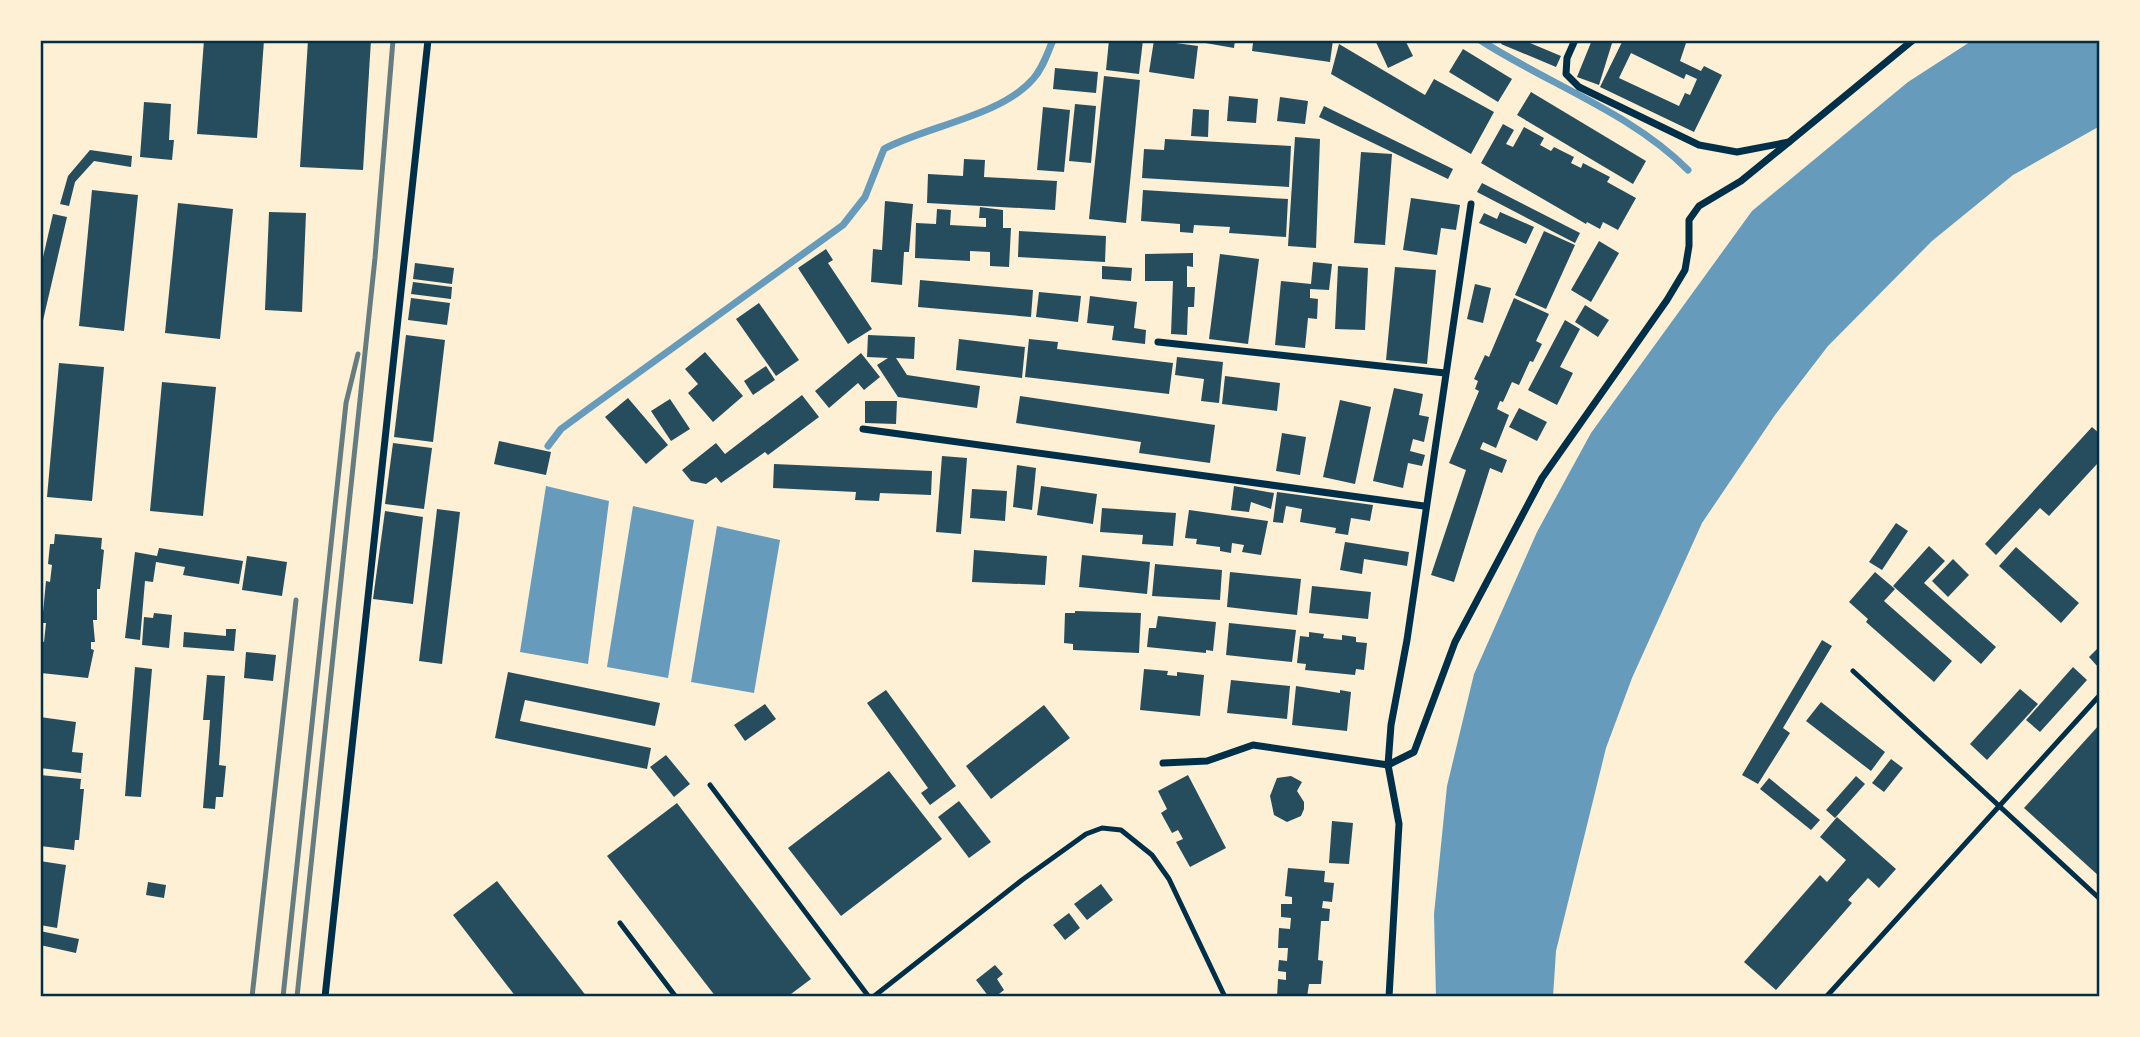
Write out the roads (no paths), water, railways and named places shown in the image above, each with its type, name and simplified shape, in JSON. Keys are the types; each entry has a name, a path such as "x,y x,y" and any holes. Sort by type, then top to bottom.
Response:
{"street":[{"path":"326,997 428,40"},
{"path":"1576,40 1567,58 1566,74 1579,87 1634,116 1699,145 1737,152 1789,142"},
{"path":"1163,763 1207,761 1252,745 1388,765 1414,752 1455,642 1542,478 1668,300 1685,270 1690,238 1689,220 1699,206 1741,181 1913,40"},
{"path":"1389,997 1399,824 1388,765 1391,725 1407,640 1424,506 1471,204"},
{"path":"1158,342 1446,373"},
{"path":"863,429 1424,506"}],"lane":[{"path":"1853,671 2100,899"},
{"path":"1826,997 2100,695"},
{"path":"710,785 871,997 1021,880 1086,834 1102,828 1121,830 1152,855 1169,878 1225,997"},
{"path":"620,923 676,997"}],"water":[{"path":"1973,40 2100,40 2100,126 2013,175 1932,241 1828,346 1775,415 1702,523 1632,678 1606,748 1556,951 1553,997 1436,997 1434,914 1447,786 1474,674 1537,532 1591,433 1752,211 1908,82"},
{"path":"546,486 609,501 588,664 520,652"},
{"path":"633,506 694,520 668,678 607,667"},
{"path":"717,526 780,540 754,693 691,682"}],"waterway":[{"path":"548,446 561,429 843,225 865,197 884,149 983,111 1019,92 1040,70 1053,40"},
{"path":"1480,40 1641,131 1688,170"}],"railway":[{"path":"297,997 375,258 393,40"},
{"path":"283,997 346,403 358,354"},
{"path":"252,997 296,600"}]}
